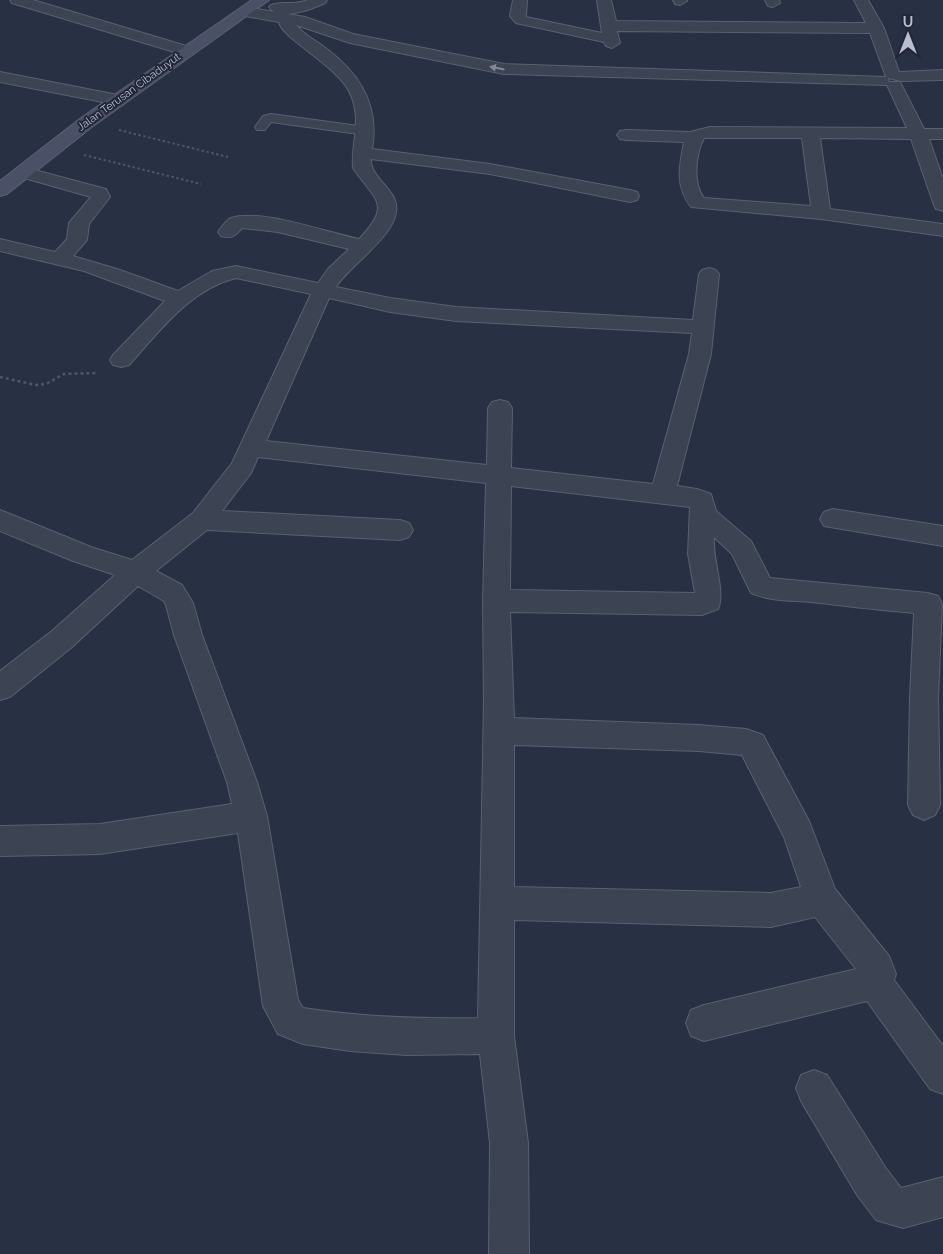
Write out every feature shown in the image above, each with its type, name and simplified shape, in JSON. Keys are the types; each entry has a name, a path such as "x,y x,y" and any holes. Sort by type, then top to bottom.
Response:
{"main road":[{"name":"Jalan Terusan Cibaduyut","path":"0,190 87,122 254,5"}],"street":[{"path":"17,0 187,51"},
{"path":"254,5 300,9 320,0"},
{"path":"520,0 518,16 521,20 610,32 876,28"},
{"path":"604,0 615,55 616,74"},
{"path":"861,0 876,28 895,80 940,188 943,205"},
{"path":"254,5 292,20 350,38 504,69 616,74 895,80 943,86"},
{"path":"0,688 62,639 136,572 202,520 237,475 252,448 322,292 335,273 363,246 386,219 389,210 380,190 362,168 364,142 361,95 354,81 292,31 287,24 292,20"},
{"path":"895,80 943,75"},
{"path":"0,77 118,100"},
{"path":"943,134 699,133 694,137 686,178 693,199 698,204 821,213 943,230"},
{"path":"810,133 821,213"},
{"path":"626,135 694,137"},
{"path":"364,142 630,196"},
{"path":"23,172 99,193 101,197 79,223 78,240 60,258"},
{"path":"228,232 235,223 245,221 278,224 332,240 363,246"},
{"path":"0,245 60,258 138,281 179,299"},
{"path":"121,360 179,299 220,275 236,272 322,292 390,305 456,314 703,327"},
{"path":"664,494 700,354 709,274"},
{"path":"500,408 497,476 496,601 499,730 496,1036 510,1143 509,1254"},
{"path":"252,448 698,498 702,501 704,515 701,550 709,594 708,601 702,604 496,601"},
{"path":"704,515 742,548 760,585 772,590 807,591 928,604 924,697 924,805"},
{"path":"833,519 943,536"},
{"path":"0,520 82,554 136,572 173,593 180,603 188,635 242,782 252,816 281,1006 291,1021 303,1026 350,1034 406,1037 496,1036"},
{"path":"202,520 400,530"},
{"path":"499,730 699,738 752,745 798,832 822,899 877,968 879,974 874,982 704,1023"},
{"path":"0,841 100,839 252,816"},
{"path":"497,903 772,910 822,899"},
{"path":"874,982 943,1076"},
{"path":"814,1088 871,1181 890,1206 903,1208 943,1197"}],"lane":[{"path":"261,127 267,119 271,118 364,142"}],"path":[{"path":"87,122 228,157"},
{"path":"54,148 201,184"},
{"path":"0,377 36,385 46,384 64,374 105,372 121,360"}]}
